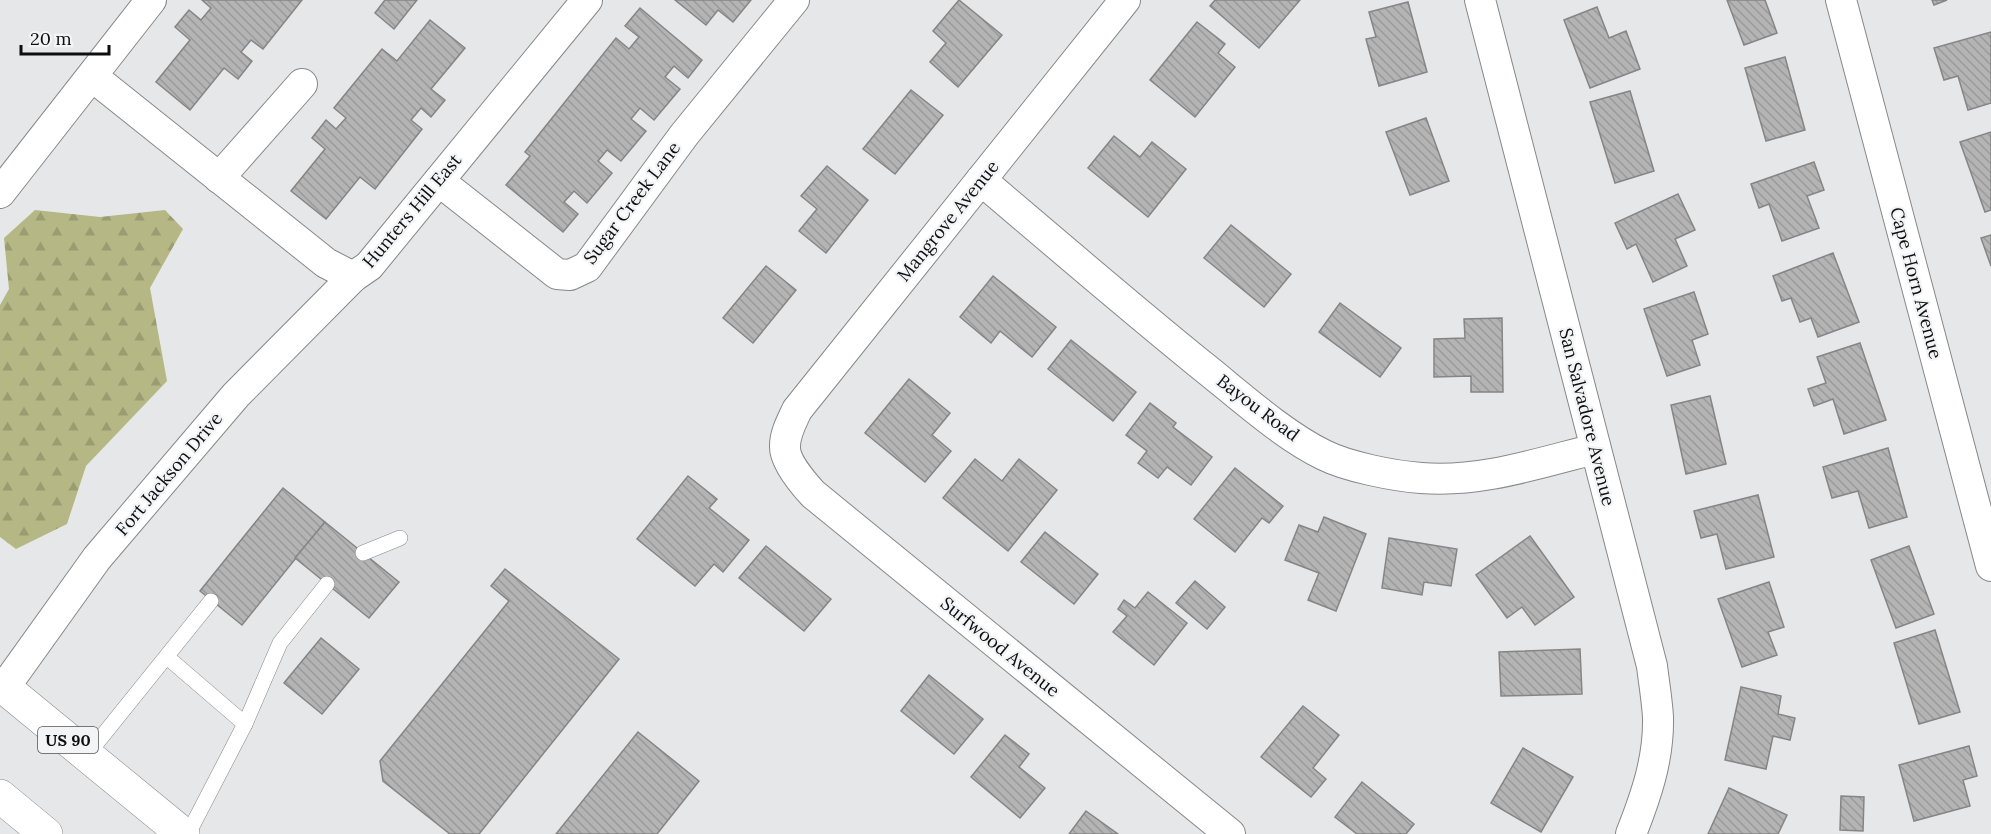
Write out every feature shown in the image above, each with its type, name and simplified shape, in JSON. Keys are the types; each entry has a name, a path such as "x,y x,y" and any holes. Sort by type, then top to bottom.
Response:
{"highway":[{"name":"US 90","path":"2,686 183,834"},
{"path":"0,796 46,834"}],"street":[{"path":"0,194 151,0"},
{"name":"Hunters Hill East","path":"93,77 326,263 353,277 369,266 587,0"},
{"name":"Sugar Creek Lane","path":"439,181 557,274 570,275 587,267 684,135 794,0"},
{"name":"Mangrove Avenue","path":"784,448 787,432 797,410 1125,0"},
{"name":"San Salvadore Avenue","path":"1480,0 1652,666 1658,718 1655,760 1646,795 1630,834"},
{"name":"Cape Horn Avenue","path":"1841,0 1991,566"},
{"path":"219,178 302,84"},
{"name":"Bayou Road","path":"981,180 1106,287 1271,421 1325,456 1380,472 1421,478 1465,478 1501,472 1595,449"},
{"name":"Fort Jackson Drive","path":"2,686 97,558 237,395 353,277"},
{"name":"Surfwood Avenue","path":"784,448 796,475 813,494 1230,834"}],"lane":[{"path":"363,552 400,538"},
{"path":"188,834 246,724 280,643 327,584"},
{"path":"87,755 212,601"},
{"path":"166,657 246,724"}],"green space":[{"path":"35,210 100,217 165,210 183,229 150,288 167,381 86,466 67,524 16,549 0,537 0,305 9,289 4,238"}],"building":[{"path":"202,0 302,0 263,49 251,40 241,52 252,61 238,79 224,68 190,110 156,82 190,40 175,27 189,10 201,20 211,8"},
{"path":"385,0 417,0 394,29 375,13"},
{"path":"675,0 751,0 733,22 718,10 706,25"},
{"path":"959,0 1002,35 958,87 930,62 946,43 933,31"},
{"path":"1215,0 1300,0 1259,48 1210,6"},
{"path":"1727,0 1765,0 1777,33 1744,45"},
{"path":"1932,0 1947,0 1934,5"},
{"path":"1408,2 1427,72 1379,86 1366,39 1376,37 1369,12"},
{"path":"1597,7 1609,38 1626,31 1640,69 1590,88 1564,20"},
{"path":"640,8 702,60 688,78 674,66 665,77 680,89 654,120 640,108 631,119 646,131 621,161 607,150 598,161 612,173 587,203 574,191 564,202 578,214 563,232 506,185 530,156 525,152 616,38 629,49 639,37 625,26"},
{"path":"430,20 465,48 431,89 445,100 431,117 421,108 411,120 422,129 375,189 360,177 326,219 291,191 325,149 312,138 326,120 336,129 346,118 334,108 382,49 397,61"},
{"path":"1197,22 1225,44 1218,53 1235,67 1195,117 1150,80"},
{"path":"1991,32 1991,103 1968,110 1958,76 1944,80 1934,48"},
{"path":"1785,57 1805,130 1766,141 1745,68"},
{"path":"911,90 943,115 895,174 863,149"},
{"path":"1630,91 1654,171 1615,183 1590,102"},
{"path":"1426,118 1449,181 1410,195 1386,132"},
{"path":"1991,132 1991,210 1985,212 1960,142"},
{"path":"1114,136 1140,157 1152,142 1186,169 1148,217 1088,168"},
{"path":"1814,162 1824,190 1807,196 1819,228 1782,241 1769,204 1759,208 1751,184"},
{"path":"827,166 868,200 826,253 799,231 817,209 801,196"},
{"path":"1678,194 1695,230 1675,239 1687,266 1653,282 1636,244 1627,249 1615,223"},
{"path":"1231,225 1291,274 1264,307 1204,258"},
{"path":"1991,235 1991,266 1981,238"},
{"path":"1833,253 1859,322 1818,337 1811,318 1800,322 1791,298 1782,301 1773,276"},
{"path":"766,266 796,290 753,343 723,318"},
{"path":"993,276 1056,327 1032,357 1000,331 991,343 960,317"},
{"path":"1694,292 1708,334 1692,340 1700,365 1667,376 1644,309"},
{"path":"1340,303 1401,348 1380,377 1319,332"},
{"path":"1502,318 1503,392 1471,392 1471,376 1434,377 1434,339 1465,338 1464,319"},
{"path":"1071,340 1136,392 1113,421 1048,369"},
{"path":"1860,343 1886,420 1844,434 1833,399 1814,406 1808,389 1826,383 1817,357"},
{"path":"909,379 950,413 932,435 951,451 925,482 865,433"},
{"path":"1710,396 1726,464 1686,474 1671,405"},
{"path":"1150,403 1176,423 1173,427 1212,457 1191,485 1167,467 1158,478 1138,463 1147,451 1126,435"},
{"path":"1888,448 1907,517 1869,528 1858,491 1832,498 1823,467"},
{"path":"975,459 1002,481 1019,459 1057,490 1008,551 943,498"},
{"path":"1235,468 1283,506 1269,523 1262,518 1235,552 1194,519"},
{"path":"688,476 717,499 709,508 749,540 723,572 714,564 695,586 637,539"},
{"path":"283,488 325,522 242,625 200,591"},
{"path":"1758,495 1774,557 1726,569 1717,534 1701,538 1694,511"},
{"path":"1324,517 1366,534 1336,611 1308,600 1319,573 1285,560 1299,525 1318,532"},
{"path":"325,522 399,582 369,618 295,558"},
{"path":"1045,532 1098,574 1074,604 1021,562"},
{"path":"1530,536 1574,597 1535,625 1522,607 1507,618 1476,575"},
{"path":"1389,538 1457,549 1451,586 1424,582 1422,595 1382,588"},
{"path":"766,546 831,599 804,631 739,578"},
{"path":"1909,546 1934,614 1896,628 1871,560"},
{"path":"505,569 619,659 479,834 450,834 383,781 380,761 509,601 491,586"},
{"path":"1195,581 1225,607 1207,629 1176,603"},
{"path":"1769,582 1784,627 1768,632 1777,655 1742,667 1718,599"},
{"path":"1148,592 1187,623 1154,665 1113,632 1127,616 1118,609 1124,600 1135,608"},
{"path":"1935,630 1960,712 1919,724 1894,643"},
{"path":"321,638 359,669 322,714 284,683"},
{"path":"1580,649 1582,694 1501,696 1499,652"},
{"path":"929,675 983,719 954,754 901,711"},
{"path":"1741,687 1781,696 1778,714 1795,718 1790,740 1773,736 1766,769 1725,760"},
{"path":"1303,706 1339,735 1313,768 1326,779 1311,797 1261,757"},
{"path":"638,732 699,781 657,834 556,834"},
{"path":"1005,735 1029,754 1019,767 1045,788 1020,818 971,777"},
{"path":"1969,746 1977,776 1963,780 1970,806 1914,821 1899,765"},
{"path":"1523,748 1573,777 1541,832 1491,803"},
{"path":"1362,782 1414,824 1406,834 1357,834 1335,817"},
{"path":"1729,788 1787,815 1778,834 1708,834"},
{"path":"1841,796 1864,797 1863,831 1840,830"},
{"path":"1086,811 1118,834 1069,834"}]}
